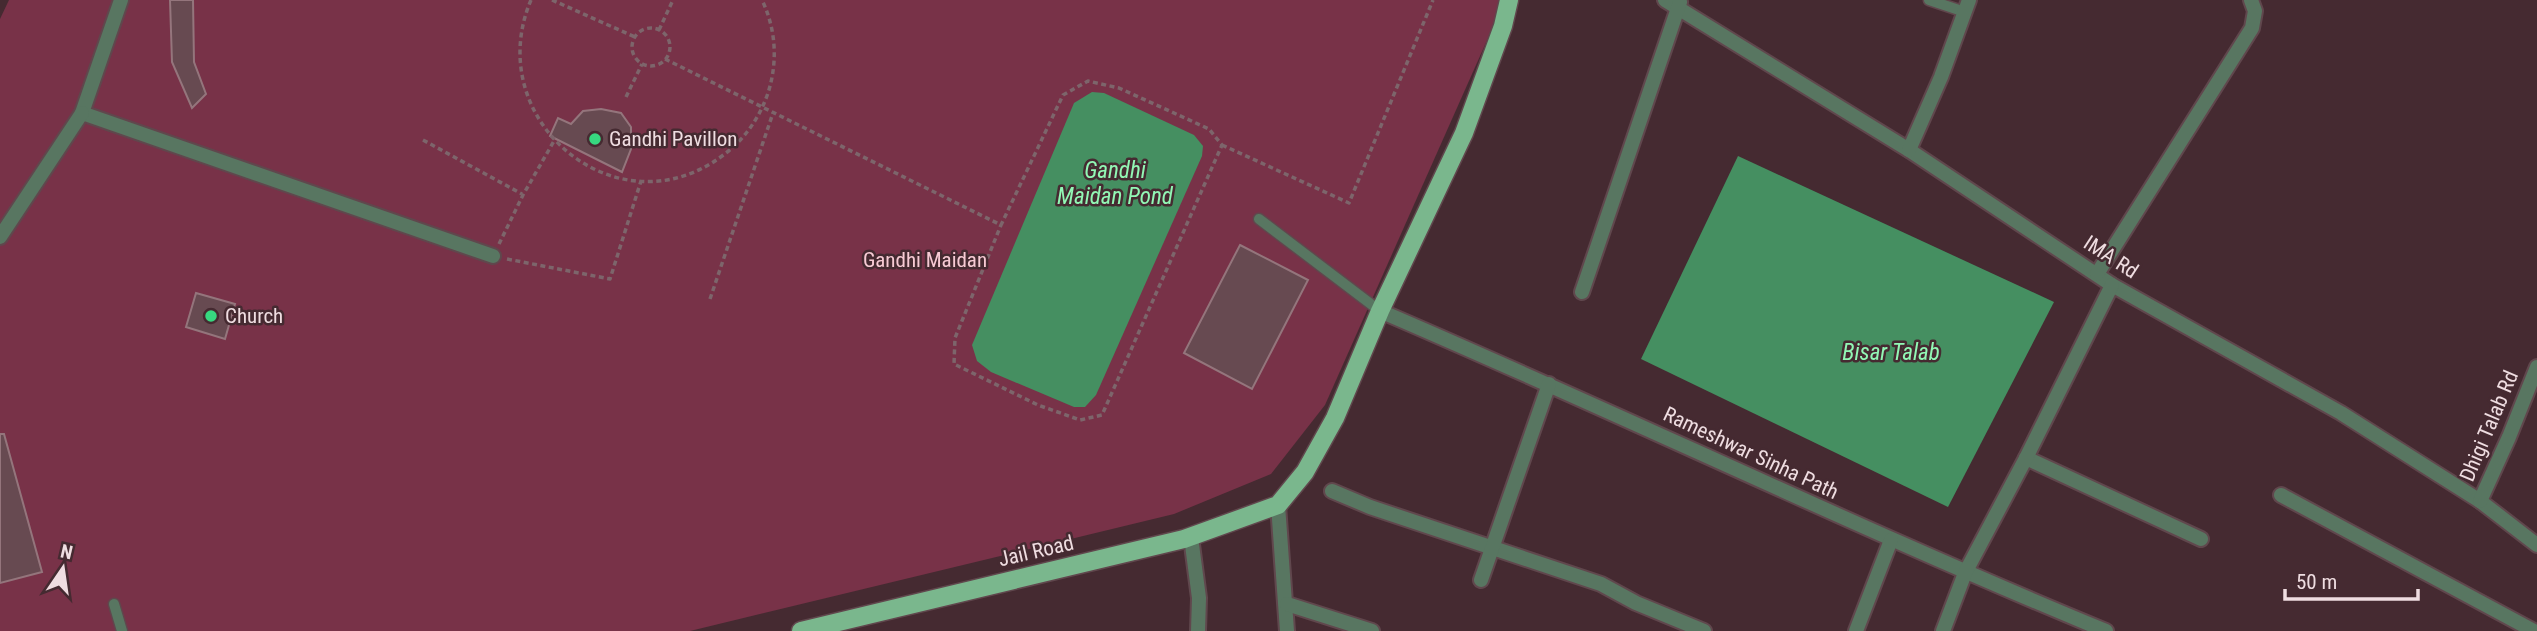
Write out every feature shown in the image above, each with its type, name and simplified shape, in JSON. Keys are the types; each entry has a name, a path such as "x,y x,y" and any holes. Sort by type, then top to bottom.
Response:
{"main road":[{"path":"1279,505 1306,472 1335,418 1380,311 1464,133 1503,26 1509,0"},
{"name":"Jail Road","path":"801,631 1191,537 1279,505"}],"street":[{"path":"0,237 82,113 121,0"},
{"path":"2097,274 2252,27 2255,11 2251,0"},
{"path":"1582,292 1674,3"},
{"name":"IMA Rd","path":"1674,3 1909,150 2112,285 2341,413 2480,501 2537,545"},
{"path":"1909,150 1941,77 1967,6"},
{"path":"82,113 493,256"},
{"path":"1943,631 1965,573 2112,285"},
{"name":"Rameshwar Sinha Path","path":"1380,311 1549,384 1965,573 2106,631"},
{"name":"Dhigi Talab Rd","path":"2480,501 2537,367"},
{"path":"1481,580 1549,384"},
{"path":"2026,458 2201,539"},
{"path":"1332,491 1370,507 1601,584 1636,603 1704,631"},
{"path":"2281,495 2534,631"},
{"path":"1279,505 1287,631"},
{"path":"1191,537 1199,598 1198,631"},
{"path":"1856,631 1891,540"},
{"path":"1287,604 1372,631"}],"lane":[{"path":"1929,0 1967,6"},
{"path":"1259,219 1380,311"},
{"path":"114,604 122,631"}],"path":[{"path":"531,0 524,17 519,43 520,69 526,96 538,120 554,141 579,162 609,175 641,181 691,173 733,148 750,129 763,107 773,77 775,44 762,0"},
{"path":"552,0 635,37"},
{"path":"659,30 673,0"},
{"path":"1222,145 1101,415 1080,421 1038,405 954,363 955,338 1001,225 1063,95 1088,80 1119,88 1209,129 1222,145 1349,203 1433,0"},
{"path":"648,28 659,30 667,37 668,54 654,65 642,64 632,49 635,37 648,28"},
{"path":"665,59 1001,225"},
{"path":"626,97 642,64"},
{"path":"710,299 773,113"},
{"path":"423,140 523,194"},
{"path":"554,141 523,194 493,256 610,279 641,181"}],"green space":[{"name":"Gandhi Maidan","path":"9,0 1500,0 1500,11 1325,405 1271,474 1174,514 690,631 0,631 0,19"}],"water":[{"name":"Gandhi Maidan Pond","path":"1092,92 1104,93 1194,135 1203,146 1202,156 1096,395 1085,407 1074,407 991,372 977,361 972,345 1074,103"},
{"name":"Bisar Talab","path":"1738,156 2054,302 1948,507 1641,359"}],"building":[{"path":"170,0 193,0 194,62 206,94 192,108 172,62"},
{"name":"Gandhi Pavillon","path":"601,109 621,113 631,127 631,149 622,172 550,136 558,118 571,124 583,111"},
{"path":"1240,245 1308,280 1252,389 1184,353"},
{"name":"Church","path":"196,293 235,304 225,339 186,327"},
{"path":"0,434 4,434 42,572 0,583"}],"place":[{"name":"Gandhi Pavillon","path":"595,139"},
{"name":"Church","path":"211,316"}]}
